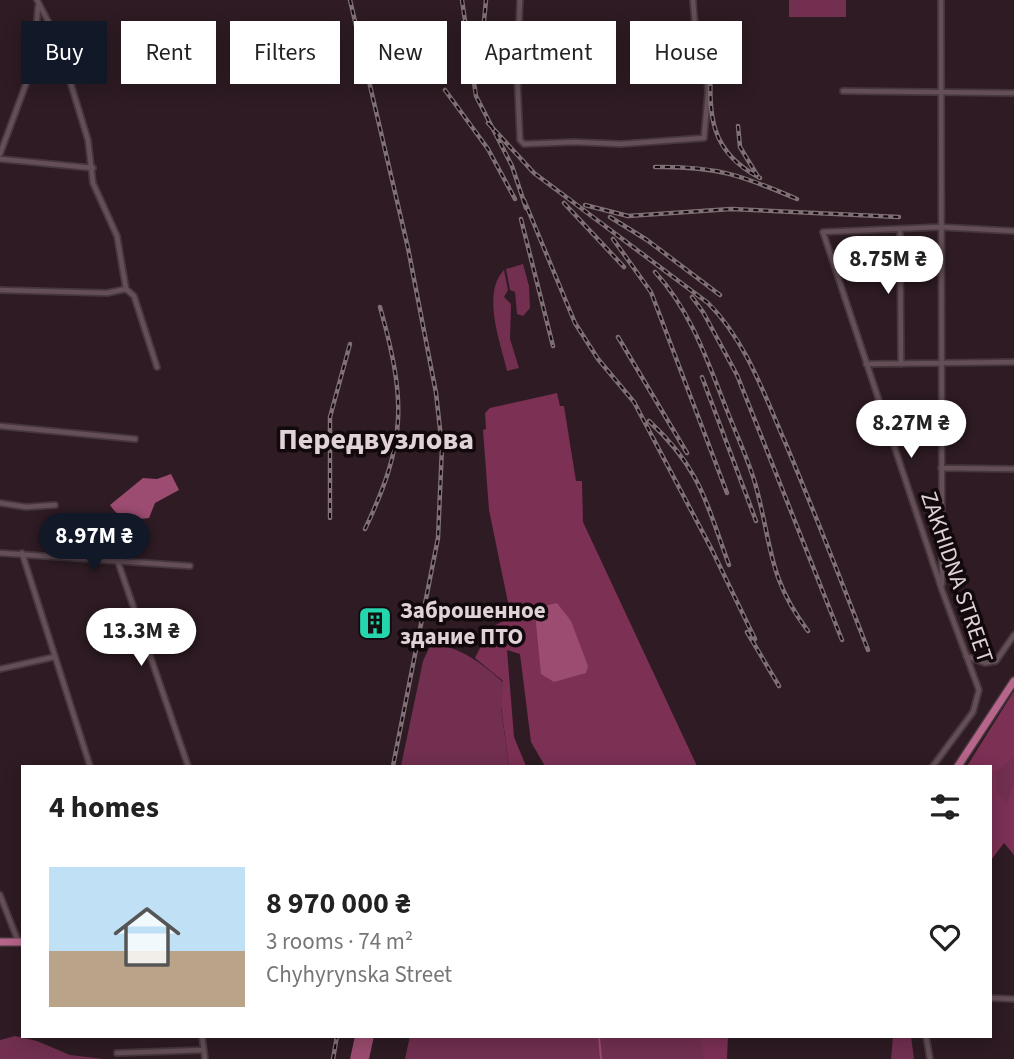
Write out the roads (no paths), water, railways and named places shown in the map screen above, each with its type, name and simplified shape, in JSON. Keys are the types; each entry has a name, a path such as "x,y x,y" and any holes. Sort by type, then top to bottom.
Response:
{"highway":[{"path":"959,765 1014,681"},
{"path":"0,942 20,942"}],"street":[{"path":"0,154 33,65 39,31 37,0"},
{"path":"520,0 517,72 520,140 524,145 574,142 621,144 704,138 708,92 705,46 696,38 693,0"},
{"path":"941,0 942,590"},
{"path":"38,7 50,25 69,78 88,140 93,183 117,236 126,289 134,296 157,367"},
{"path":"842,91 1014,93"},
{"path":"0,159 93,168"},
{"path":"901,364 900,229 940,227 1014,230"},
{"name":"ZAKHIDNA STREET","path":"900,229 826,230 823,237 942,590 979,690 973,712 934,765"},
{"path":"0,290 107,293 126,289"},
{"path":"866,364 1014,362"},
{"path":"0,426 135,439"},
{"path":"942,468 1014,469"},
{"path":"0,503 26,507 54,505"},
{"path":"0,553 190,566"},
{"path":"22,553 90,765"},
{"path":"118,562 188,765"},
{"path":"965,655 985,663 996,661 1014,635"},
{"path":"0,669 54,657"},
{"path":"0,895 20,942"},
{"path":"992,998 1014,999"},
{"path":"202,1038 205,1059"},
{"path":"926,1038 930,1059"},
{"path":"117,1053 204,1050"}],"waterway":[{"path":"599,1038 601,1059"}],"railway":[{"path":"350,0 408,248 436,393 442,447 438,538 393,765"},
{"path":"462,0 476,96 512,166 526,208"},
{"path":"484,21 486,0"},
{"path":"710,84 713,122 719,138 727,152 741,166 760,178"},
{"path":"445,90 488,149 515,199"},
{"path":"488,123 534,173 708,303 733,334 744,351 769,405 868,650"},
{"path":"738,126 740,147 757,175"},
{"path":"655,167 712,170 760,184 797,199"},
{"path":"524,200 575,323 598,359 634,402 711,548 755,639"},
{"path":"564,203 624,267"},
{"path":"585,205 628,216 731,209 899,217"},
{"path":"610,217 647,240 720,295"},
{"path":"521,219 553,346"},
{"path":"613,239 651,292 727,493"},
{"path":"655,272 679,304 706,357 752,474 778,576 785,594 808,631"},
{"path":"692,297 737,375 842,640"},
{"path":"365,529 389,470 398,420 395,369 380,307"},
{"path":"618,337 687,453"},
{"path":"330,518 330,417 350,344"},
{"path":"702,377 756,521"},
{"path":"649,421 680,454 691,471 707,504 729,565"},
{"path":"747,632 779,686"},
{"path":"333,1059 337,1038"}],"place":[{"name":"Заброшенное здание ПТО","path":"375,623"}],"district":[{"name":"Передвузлова","path":"376,439"}]}
